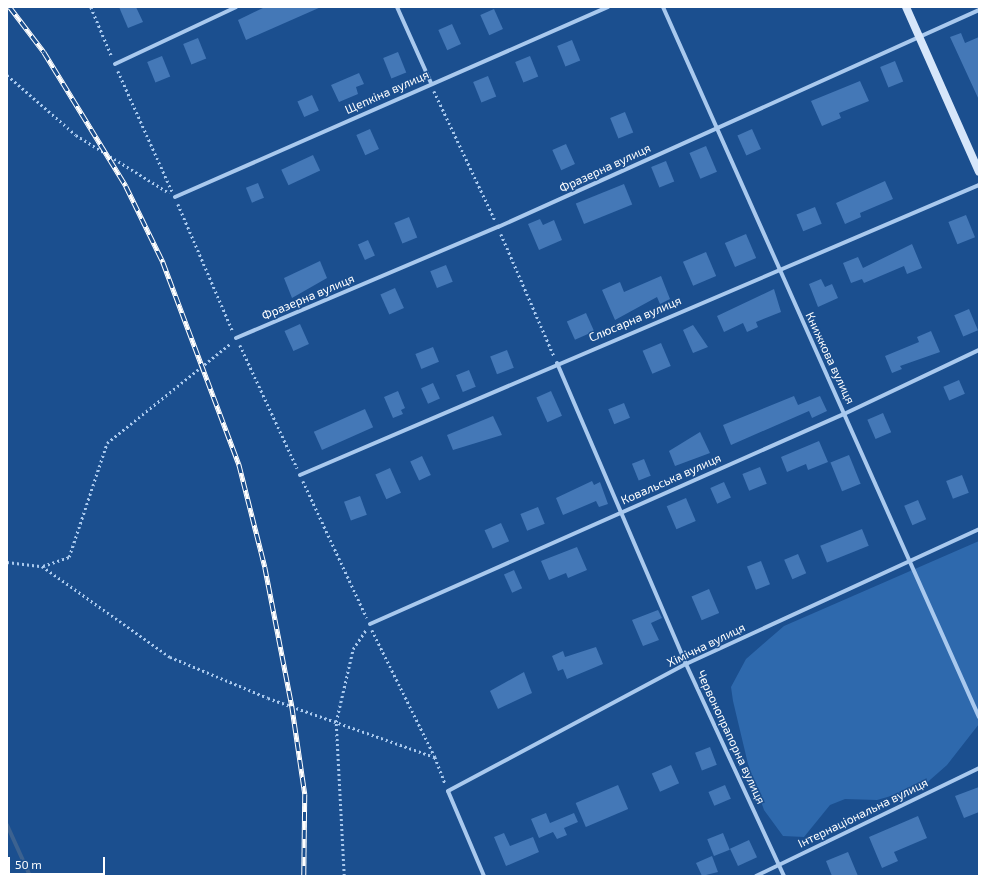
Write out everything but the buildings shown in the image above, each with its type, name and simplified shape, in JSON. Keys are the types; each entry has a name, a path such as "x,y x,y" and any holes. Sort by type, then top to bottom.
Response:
{"street":[{"path":"115,64 236,7"},
{"path":"397,7 431,83"},
{"name":"Щепкіна вулиця","path":"175,197 431,83 608,7"},
{"name":"Книжкова вулиця","path":"663,7 717,127 777,269 910,560 979,717"},
{"path":"906,7 979,172"},
{"name":"Фразерна вулиця","path":"236,338 498,228 717,127 979,10"},
{"name":"Слюсарна вулиця","path":"300,475 777,269 979,185"},
{"name":"Ковальська вулиця","path":"370,624 844,414 979,350"},
{"name":"Червонопрапорна вулиця","path":"557,363 619,513 686,664 784,876"},
{"name":"Хімічна вулиця","path":"448,792 686,664 979,529"},
{"name":"Інтернаціональна вулиця","path":"756,876 979,768"},
{"path":"448,792 484,876"}],"path":[{"path":"91,7 236,338 370,624 435,757 448,792"},
{"path":"7,74 76,135 175,197"},
{"path":"7,562 42,566 69,557 107,443 236,338"},
{"path":"42,566 170,657 336,722 435,757"},
{"path":"344,876 336,722 352,649 370,624"}],"shaded area":[{"path":"979,541 979,724 947,765 922,787 877,800 845,799 830,805 804,837 783,836 764,810 748,764 733,701 731,687 746,659 784,626"}],"waterway":[{"path":"7,825 30,876"}],"railway":[{"path":"10,7 44,52 126,186 163,262 239,464 265,567 292,706 305,794 304,876"}]}
